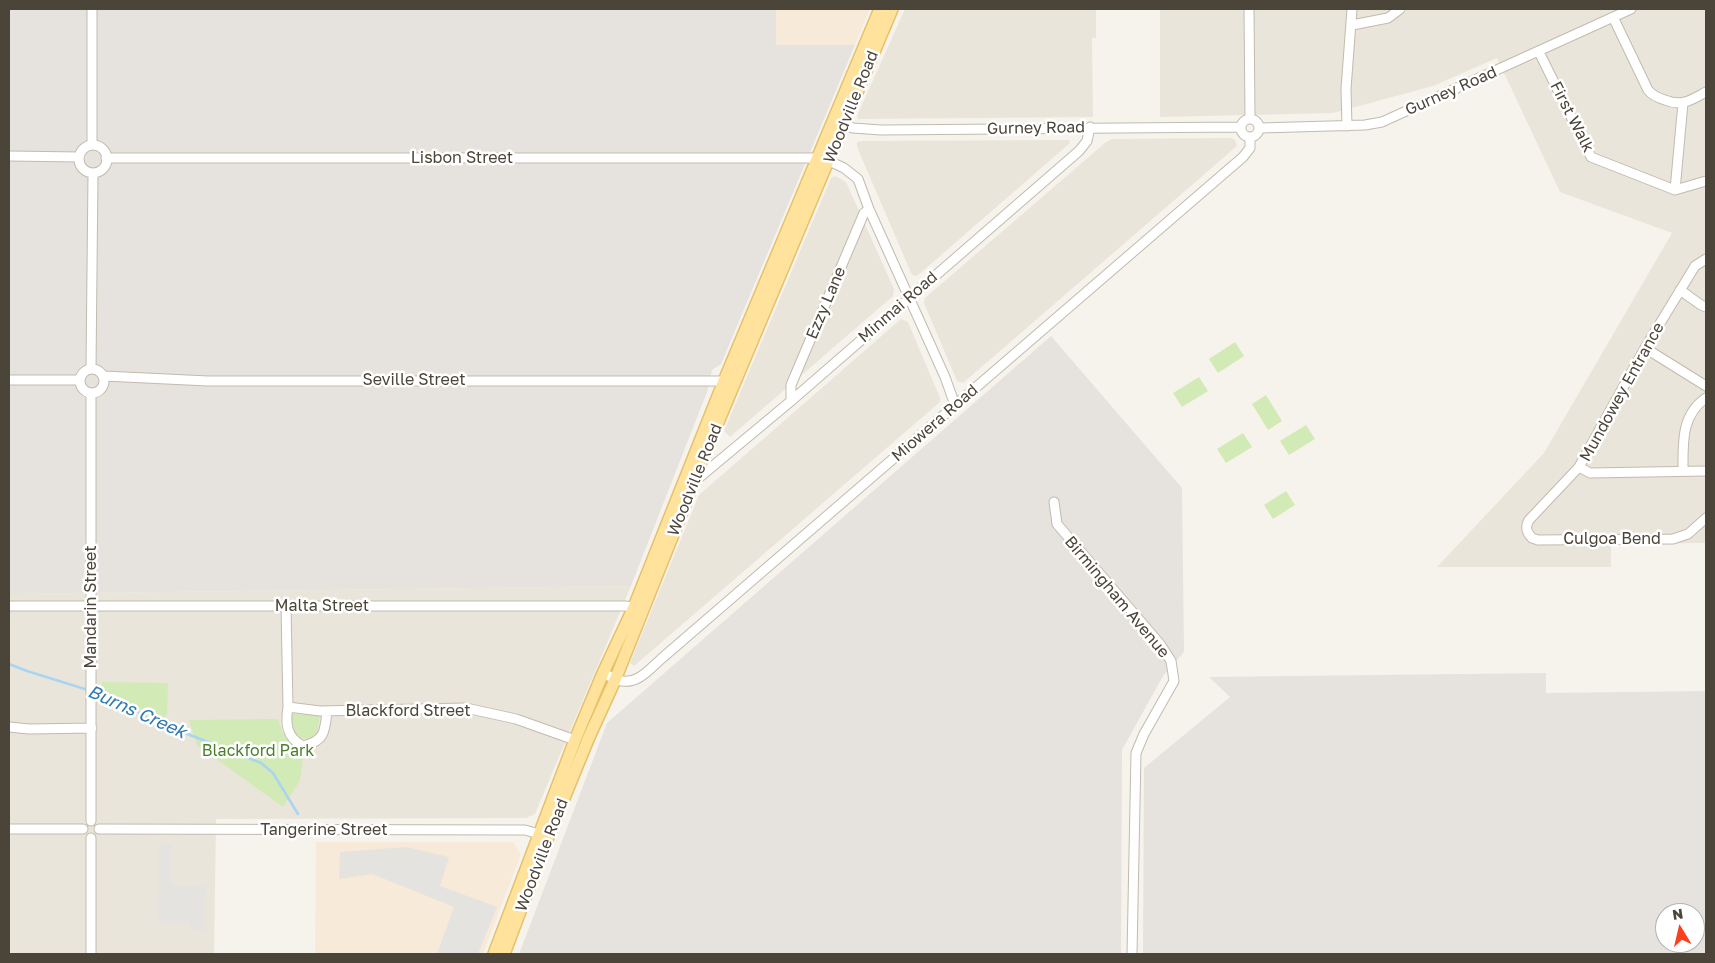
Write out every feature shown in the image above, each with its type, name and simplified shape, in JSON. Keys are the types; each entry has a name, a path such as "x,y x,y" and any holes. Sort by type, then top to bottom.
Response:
{"main road":[{"name":"Woodville Road","path":"494,954 544,835 615,680 824,159 880,9"},
{"name":"Woodville Road","path":"838,123 892,9"},
{"name":"Woodville Road","path":"504,954 575,740 603,673 634,607 724,380 824,159"}],"street":[{"path":"92,9 92,145"},
{"path":"1249,9 1250,119"},
{"path":"1346,126 1346,89 1352,9"},
{"path":"1352,25 1388,18 1400,9"},
{"name":"Gurney Road","path":"1260,128 1346,126 1382,122 1631,9"},
{"path":"1613,17 1648,90 1654,96 1674,104 1683,103 1706,92"},
{"name":"First Walk","path":"1539,52 1591,157 1675,190"},
{"path":"1683,103 1675,190 1706,181"},
{"path":"1250,119 1255,120 1260,128 1258,134 1250,138 1242,133 1241,127 1243,122 1250,119"},
{"name":"Gurney Road","path":"838,123 853,128 881,130 1241,127"},
{"name":"Minmai Road","path":"695,481 1079,151 1087,141 1090,127"},
{"name":"Miowera Road","path":"615,680 623,682 635,680 642,675 1243,157 1250,148 1250,138"},
{"path":"92,145 100,147 106,154 103,168 93,173 82,168 79,156 83,148 92,145"},
{"path":"9,156 79,156"},
{"name":"Lisbon Street","path":"106,158 824,159"},
{"path":"824,159 844,168 858,179 869,209 945,377 955,405"},
{"path":"91,368 93,173"},
{"name":"Ezzy Lane","path":"791,400 791,385 864,213 869,209"},
{"name":"Mundowey Entrance","path":"1529,520 1579,467 1645,348 1680,290 1695,266 1706,259"},
{"path":"1680,290 1706,307"},
{"path":"1645,348 1706,386"},
{"path":"91,368 100,371 105,380 99,391 91,393 83,389 80,380 83,372 91,368"},
{"name":"Seville Street","path":"104,376 208,380 724,380"},
{"path":"9,380 80,380"},
{"name":"Mandarin Street","path":"91,393 91,821"},
{"path":"1683,471 1683,435 1686,424 1691,413 1706,398"},
{"path":"1579,467 1590,473 1706,471"},
{"name":"Birmingham Avenue","path":"1054,502 1057,524 1160,644 1171,661 1174,681 1144,734 1136,753 1132,954"},
{"name":"Culgoa Bend","path":"1529,520 1526,529 1532,538 1538,540 1557,540 1679,538 1688,534 1706,518"},
{"name":"Malta Street","path":"9,606 634,607"},
{"name":"Blackford Street","path":"286,606 288,707 286,721 289,733 294,741 303,746 315,743 322,735 327,711"},
{"path":"603,673 615,680"},
{"name":"Blackford Street","path":"288,707 327,711 466,708 516,719 575,740"},
{"path":"9,727 29,729 92,728"},
{"path":"91,821 97,824 99,829 98,834 91,838 85,836 82,829 85,824 91,821"},
{"path":"9,829 82,829"},
{"name":"Tangerine Street","path":"99,829 516,830 544,835"},
{"path":"91,838 91,954"}],"shaded area":[{"path":"9,9 776,9 776,45 855,45 721,364 712,370 707,392 631,586 9,594"},
{"path":"776,9 870,9 855,45 776,45"},
{"path":"905,9 1096,9 1096,38 1092,38 1093,117 858,119 857,116"},
{"path":"1160,9 1706,9 1706,543 1611,544 1611,567 1437,567 1544,453 1672,233 1560,192 1497,58 1433,86 1333,113 1160,117"},
{"path":"1231,138 1235,140 1237,146 963,383 957,381 924,303 925,298 1106,142 1112,139"},
{"path":"1069,140 1070,143 917,276 912,275 857,147 857,142 861,141"},
{"path":"835,176 846,182 894,289 893,296 730,437 724,431 831,178"},
{"path":"901,319 908,322 940,402 634,666 630,663 699,495"},
{"path":"1051,336 1182,488 1184,652 1163,676 1122,750 1121,954 519,954 607,723"},
{"path":"631,586 535,814 526,818 216,819 214,954 9,954 9,594"},
{"path":"1546,673 1546,693 1706,691 1706,954 1143,954 1144,768 1230,697 1209,677"},
{"path":"316,842 513,842 521,854 483,954 315,954"},
{"path":"159,843 171,843 171,886 205,886 204,930 190,930 190,923 158,923"},
{"path":"406,847 449,857 440,886 497,907 478,954 437,954 454,907 372,874 339,879 340,852"}],"green space":[{"path":"1235,342 1244,356 1218,373 1209,359"},
{"path":"1199,377 1208,391 1182,407 1173,393"},
{"path":"1266,395 1282,421 1268,430 1252,404"},
{"path":"1306,425 1315,439 1289,455 1280,441"},
{"path":"1243,433 1252,447 1226,463 1217,449"},
{"path":"1286,491 1295,505 1273,519 1264,505"},
{"path":"102,682 168,683 167,713 164,720 102,690"},
{"path":"291,714 320,715 317,733 309,739 299,738 291,721"},
{"name":"Blackford Park","path":"278,719 286,738 304,749 300,780 283,807 197,745 189,720"}],"waterway":[{"name":"Burns Creek","path":"9,664 88,690"},
{"name":"Burns Creek","path":"94,691 109,696 152,720 261,763 273,773 298,814"}]}
